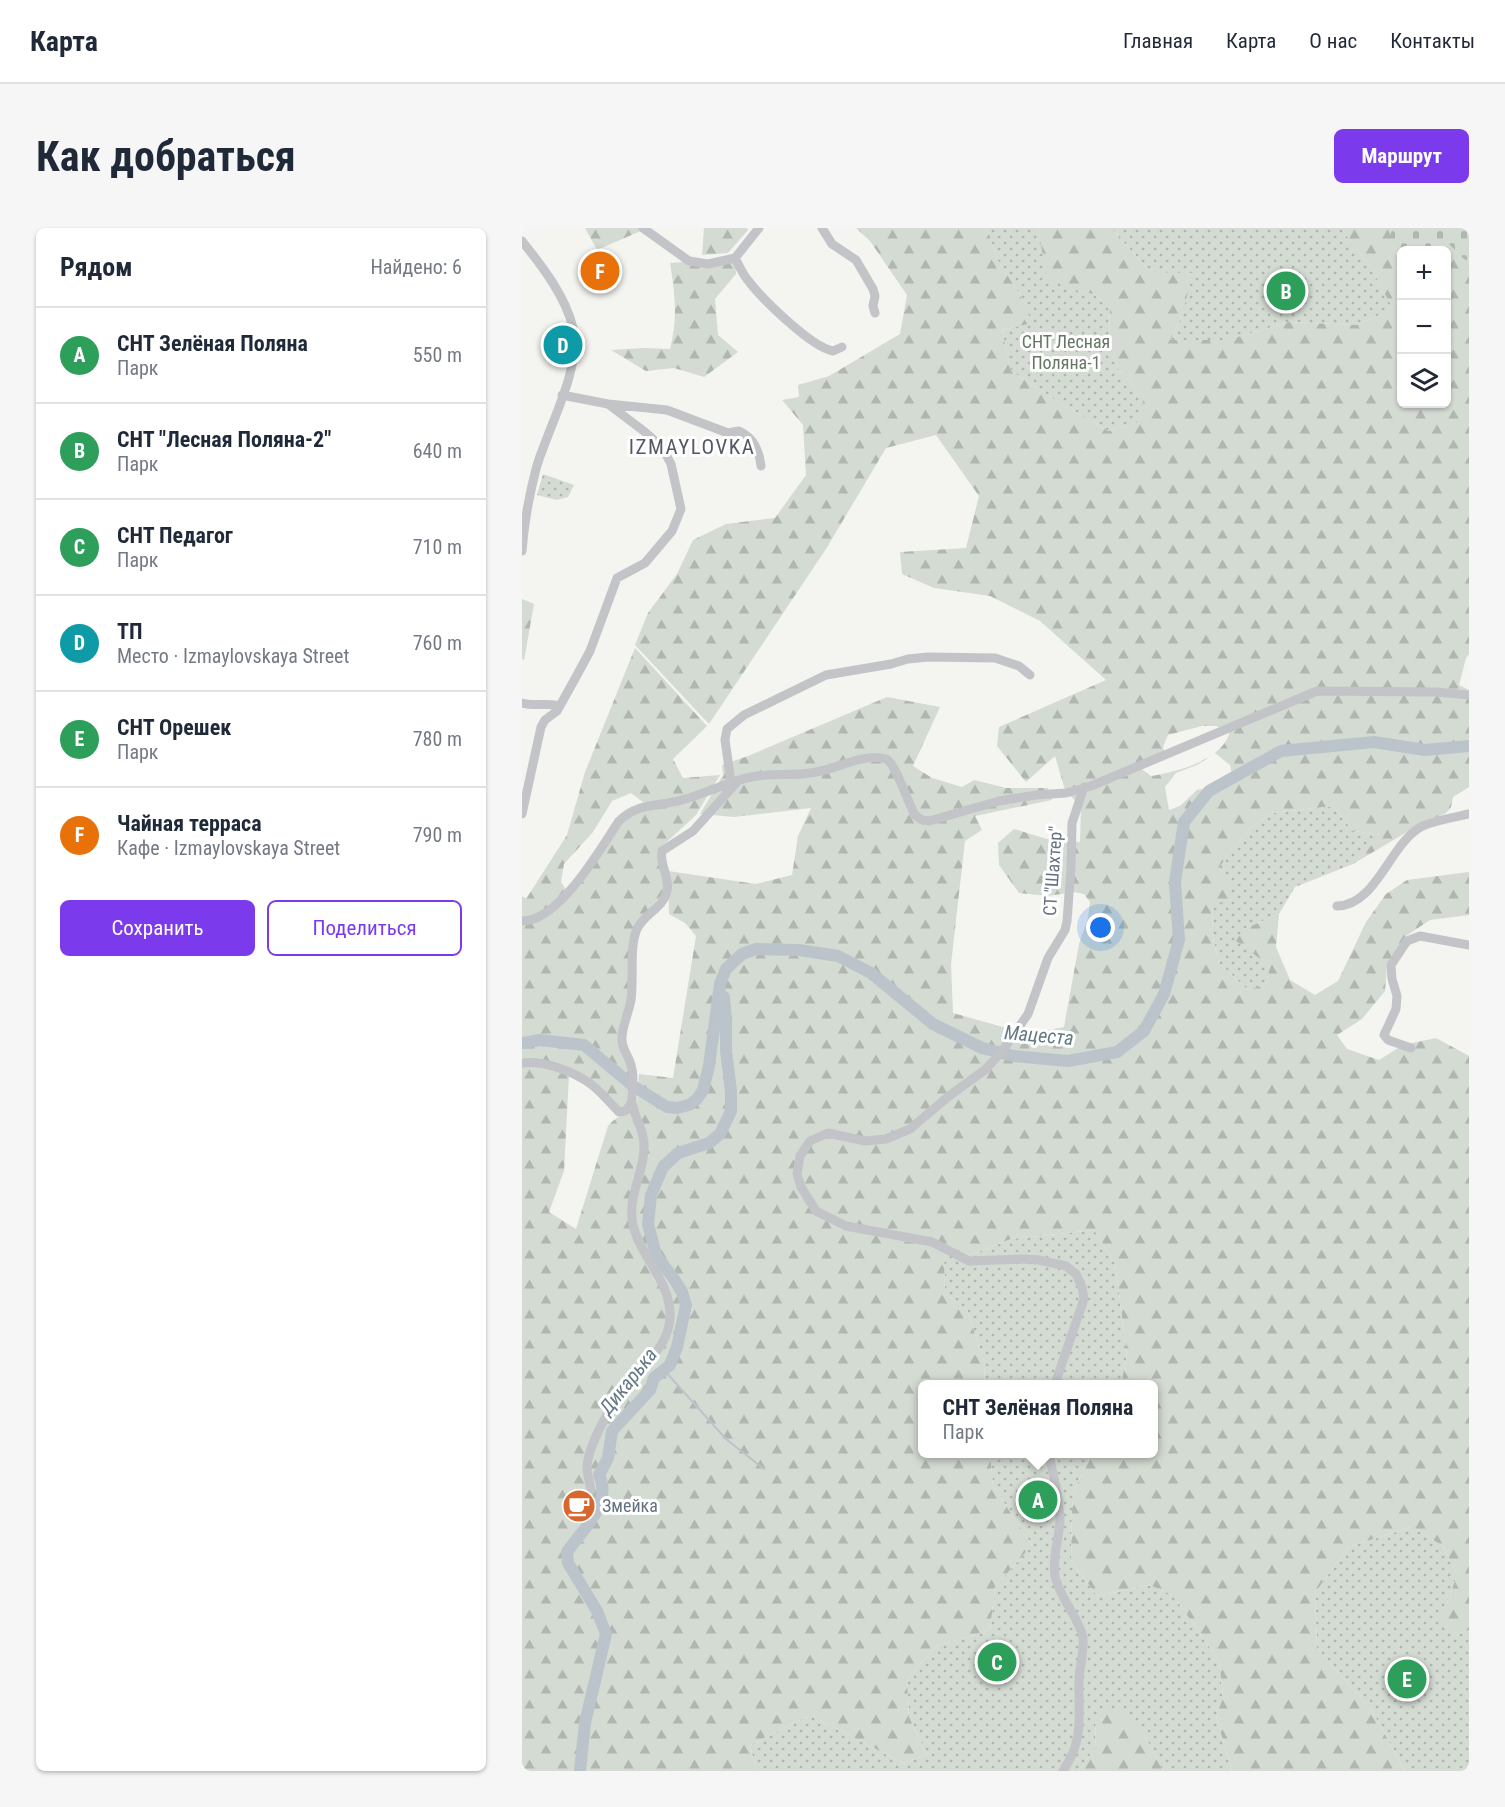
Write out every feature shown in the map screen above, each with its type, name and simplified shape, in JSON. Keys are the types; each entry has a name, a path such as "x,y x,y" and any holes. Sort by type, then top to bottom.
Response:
{"street":[{"path":"643,228 689,261 708,264 735,258 759,228"},
{"path":"822,228 832,244 855,260 866,277 875,296 873,306 875,312"},
{"path":"522,241 564,303 572,327 572,364 536,467 529,498 522,551"},
{"path":"735,258 746,278 763,298 817,345 833,351 842,347"},
{"path":"562,395 608,404 667,410 728,433 739,430 760,451 761,466"},
{"path":"522,814 541,727 560,706 590,651 617,578 645,563 672,531 681,509 671,464 662,447 608,404"},
{"path":"734,781 725,740 727,729 744,715 826,675 928,657 995,658 1018,666 1030,675"},
{"path":"522,921 544,916 568,893 619,821 628,812 639,807 682,800 734,781 767,775 811,774 866,759 886,760 894,766 915,815 922,820 929,821 999,801 1066,793 1084,787 1195,744 1317,691 1436,692 1469,695"},
{"path":"522,703 560,706"},
{"path":"591,1490 587,1467 594,1439 621,1392 645,1366 667,1335 670,1316 668,1301 658,1276 647,1260 633,1224 633,1195 642,1169 644,1149 633,1098 634,1083 631,1065 621,1039 631,1001 633,940 644,918 661,903 667,893 667,877 662,866 662,851 693,831 734,781"},
{"name":"СТ \"Шахтер\"","path":"1056,1380 1084,1299 1076,1274 1066,1266 1040,1260 969,1261 932,1242 846,1226 816,1211 801,1186 797,1174 800,1156 810,1141 828,1133 866,1141 886,1139 910,1129 986,1069 1003,1050 1028,1014 1048,958 1065,930 1071,868 1072,823 1084,787"},
{"path":"1337,906 1348,905 1371,889 1392,856 1420,827 1469,814"},
{"path":"1411,1048 1388,1040 1384,1035 1395,1009 1397,996 1391,965 1402,947 1414,937 1420,936 1469,945"},
{"path":"522,1063 531,1062 573,1074 592,1086 619,1112 626,1110 633,1098"},
{"path":"1049,1458 1060,1522 1054,1574 1058,1588 1083,1637 1079,1677 1080,1728 1073,1757 1063,1771"}],"green space":[{"path":"585,228 642,228 643,230 597,250"},
{"path":"704,228 747,228 748,230 728,253 702,255"},
{"path":"856,228 987,228 997,259 1020,295 1032,323 1002,330 1011,371 1108,431 1139,422 1144,397 1119,370 1109,341 1110,307 1093,294 1072,289 1047,278 1038,228 1111,228 1150,272 1193,273 1182,315 1171,340 1227,340 1289,322 1356,325 1393,309 1374,273 1341,228 1392,228 1397,255 1397,408 1451,408 1451,246 1434,246 1451,245 1469,261 1469,654 1459,685 1469,690 1469,787 1453,797 1451,807 1446,813 1419,825 1353,864 1382,835 1353,831 1333,806 1271,813 1249,829 1216,871 1234,884 1228,900 1213,905 1212,933 1219,963 1248,990 1266,984 1270,966 1236,941 1244,929 1279,914 1276,947 1290,980 1315,995 1338,981 1366,922 1386,894 1407,880 1469,872 1469,915 1430,920 1406,936 1387,964 1385,991 1362,1019 1337,1035 1347,1049 1379,1060 1403,1045 1436,1038 1469,1056 1469,1630 1455,1636 1437,1621 1447,1603 1457,1575 1443,1546 1412,1527 1348,1547 1315,1593 1317,1648 1372,1711 1405,1771 1232,1771 1216,1717 1223,1697 1219,1661 1173,1595 1149,1585 1097,1596 1071,1560 1074,1491 1089,1458 1158,1458 1158,1380 1122,1380 1127,1355 1115,1263 1094,1230 1011,1239 973,1254 944,1256 945,1294 967,1310 984,1361 985,1380 918,1380 918,1458 990,1458 993,1486 1032,1545 995,1587 990,1630 937,1646 907,1678 909,1717 927,1755 903,1763 810,1715 750,1745 756,1771 522,1771 522,1067 531,1065 569,1075 564,1171 549,1212 576,1229 608,1126 637,1104 639,1074 673,1078 696,936 685,923 669,914 668,871 756,884 792,875 798,836 811,808 734,817 700,814 723,775 722,765 887,697 940,707 913,766 932,778 962,787 974,780 1006,788 1048,788 1052,800 975,816 982,830 965,841 951,964 953,1013 1028,1034 1064,1027 1079,944 1088,918 1090,902 1084,894 1074,892 1048,896 1019,893 999,865 998,843 1014,829 1047,839 1080,842 1081,807 1065,790 1055,756 1026,782 997,746 999,727 1106,680 1040,621 990,596 934,588 902,574 900,552 966,548 979,496 936,435 886,448 826,549 709,724 635,645 648,613 677,574 693,540 726,524 775,518 806,475 803,425 782,400 799,397 798,385 829,376 900,334 907,295 870,241","holes":["1202,726 1217,726 1223,730 1165,754 1163,747 1168,735","1230,729 1227,739 1211,756 1215,753 1230,765 1232,774 1207,788 1197,790 1180,806 1169,810 1165,787 1176,773 1197,765 1210,756 1187,767 1151,776 1139,767"]},
{"name":"СНТ Лесная Поляна-1","path":"987,228 1038,228 1043,251 1072,289 1093,294 1110,307 1109,341 1119,370 1144,397 1140,422 1108,431 1011,371 1002,330 1031,323 1020,295 997,259"},
{"path":"1111,228 1341,228 1374,273 1394,309 1356,325 1289,322 1227,340 1171,340 1182,315 1150,272"},
{"path":"1392,228 1469,228 1469,261 1450,245 1397,246 1397,253 1391,236"},
{"path":"735,258 736,274 715,299 718,335 738,352 704,377 674,368 646,371 611,350 670,349 675,306 670,263"},
{"path":"543,474 574,485 568,497 557,500 537,495"},
{"path":"522,599 534,604 524,660 522,659"},
{"path":"635,648 707,726 673,759 683,778 720,775 696,815 657,851 664,870 665,891 640,919 623,1050 632,1081 628,1102 620,1109 594,1084 522,1061 522,896 526,899 567,835 585,772","holes":["631,793 647,805 619,821 568,893 561,882 564,864 593,832 612,801"]},
{"path":"1333,806 1353,831 1383,835 1353,864 1295,887 1279,914 1244,929 1255,953 1270,966 1266,984 1248,990 1219,963 1212,933 1213,904 1228,900 1215,871 1249,829 1271,813"},
{"path":"1094,1230 1115,1263 1127,1355 1122,1380 985,1380 984,1361 967,1310 945,1294 944,1256 973,1254 1011,1239"},
{"path":"990,1458 1089,1458 1074,1491 1071,1560 1097,1596 1149,1585 1173,1595 1219,1661 1223,1697 1216,1717 1232,1771 1163,1771 1146,1738 1096,1716 1095,1748 1079,1771 756,1771 750,1745 810,1715 903,1763 927,1755 909,1717 907,1678 937,1646 990,1630 995,1587 1032,1545 993,1486"},
{"path":"1412,1527 1443,1546 1457,1575 1438,1621 1455,1636 1469,1630 1469,1771 1405,1771 1372,1711 1317,1648 1315,1593 1348,1547"},
{"path":"1108,1708 1124,1713 1146,1738 1163,1771 1079,1771 1095,1748 1096,1716"}],"waterway":[{"name":"Мацеста","path":"522,1043 540,1040 584,1045 633,1086 667,1107 677,1108 689,1105 703,1090 709,1066 720,984 726,969 742,954 756,949 799,950 838,956 871,973 933,1024 982,1048 1014,1056 1068,1061 1117,1052 1144,1031 1164,994 1179,940 1175,882 1184,822 1209,791 1281,751 1374,742 1425,750 1469,746"},
{"name":"Дикарька","path":"580,1771 585,1723 606,1634 597,1611 568,1563 567,1552 599,1506 602,1496 599,1475 608,1458 612,1431 650,1390 654,1378 670,1365 677,1347 686,1305 682,1292 656,1255 648,1224 651,1195 663,1167 678,1153 709,1143 720,1134 731,1111 724,997"},
{"path":"664,1370 726,1439 764,1469"}],"place":[{"name":"Чайная терраса","path":"600,271"},
{"name":"СНТ \"Лесная Поляна-2\"","path":"1286,291"},
{"name":"ТП","path":"563,345"},
{"name":"СНТ Зелёная Поляна","path":"1038,1500"},
{"name":"Змейка","path":"579,1506"},
{"name":"СНТ Педагог","path":"997,1662"},
{"name":"СНТ Орешек","path":"1407,1679"}],"district":[{"name":"IZMAYLOVKA","path":"692,447"}]}
